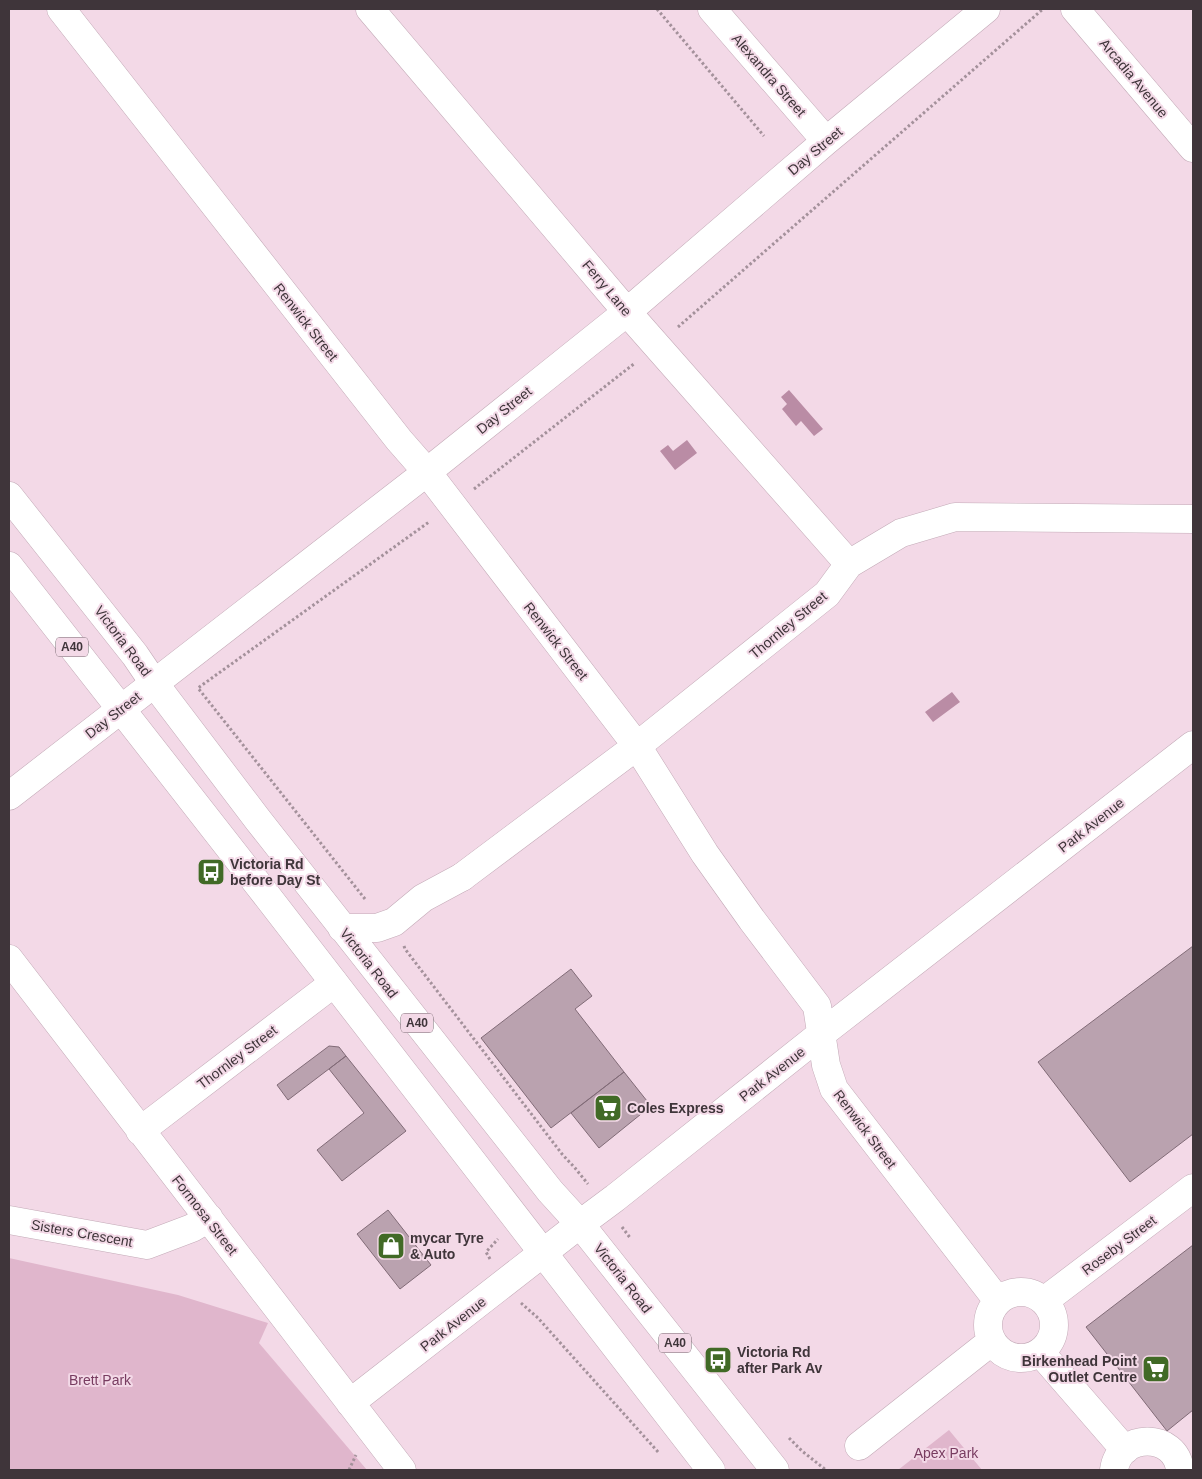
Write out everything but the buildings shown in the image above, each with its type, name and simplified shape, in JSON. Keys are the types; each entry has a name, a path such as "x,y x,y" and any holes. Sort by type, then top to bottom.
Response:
{"main road":[{"name":"Renwick Street","path":"61,9 399,440 427,472 637,746 705,854 817,1006 820,1035 834,1089 998,1301"},
{"name":"Ferry Lane","path":"370,9 627,312 849,564"},
{"name":"Alexandra Street","path":"712,9 826,141"},
{"name":"Day Street","path":"9,796 427,472 627,312 826,141 986,9"},
{"name":"Arcadia Avenue","path":"1075,9 1193,148"},
{"name":"Victoria Road","path":"9,496 134,655 342,928 550,1191 580,1224 775,1470"},
{"name":"Thornley Street","path":"342,928 377,928 394,922 423,898 462,877 637,746 827,594 849,564 901,533 955,517 1193,520"},
{"name":"A40","path":"9,566 711,1470"},
{"name":"Park Avenue","path":"350,1403 1193,745"},
{"name":"Formosa Street","path":"9,959 402,1470"},
{"name":"Thornley Street","path":"140,1131 334,983"},
{"name":"Roseby Street","path":"1044,1301 1193,1188"},
{"name":"Sisters Crescent","path":"9,1220 147,1245 192,1228 209,1218"},
{"path":"1016,1292 1026,1293 1044,1301 1050,1309 1054,1328 1047,1346 1030,1357 1018,1358 1008,1356 998,1350 988,1333 989,1316 998,1301 1016,1292"},
{"path":"859,1446 992,1341"},
{"path":"1040,1352 1120,1460 1133,1444 1152,1442 1161,1444 1184,1466"}],"path":[{"path":"657,9 764,136"},
{"path":"365,900 198,688 452,506 657,345 1043,9"},
{"path":"500,1237 486,1252 523,1305 538,1318 662,1456"}],"green space":[{"name":"Brett Park","path":"9,1258 178,1295 268,1323 259,1343 367,1470 9,1470"},
{"name":"Apex Park","path":"949,1430 982,1470 898,1470"}],"shaded area":[{"path":"789,390 823,429 814,436 801,421 796,426 782,409 787,404 781,397"},
{"path":"687,440 697,453 675,470 660,451 668,445 673,451"},
{"path":"952,692 960,702 933,722 925,712"}],"place":[{"name":"Victoria Rd before Day St","path":"211,872"},
{"name":"Coles Express","path":"608,1108"},
{"name":"mycar Tyre & Auto","path":"391,1246"},
{"name":"Victoria Rd after Park Av","path":"718,1360"},
{"name":"Birkenhead Point Outlet Centre","path":"1156,1369"}]}
